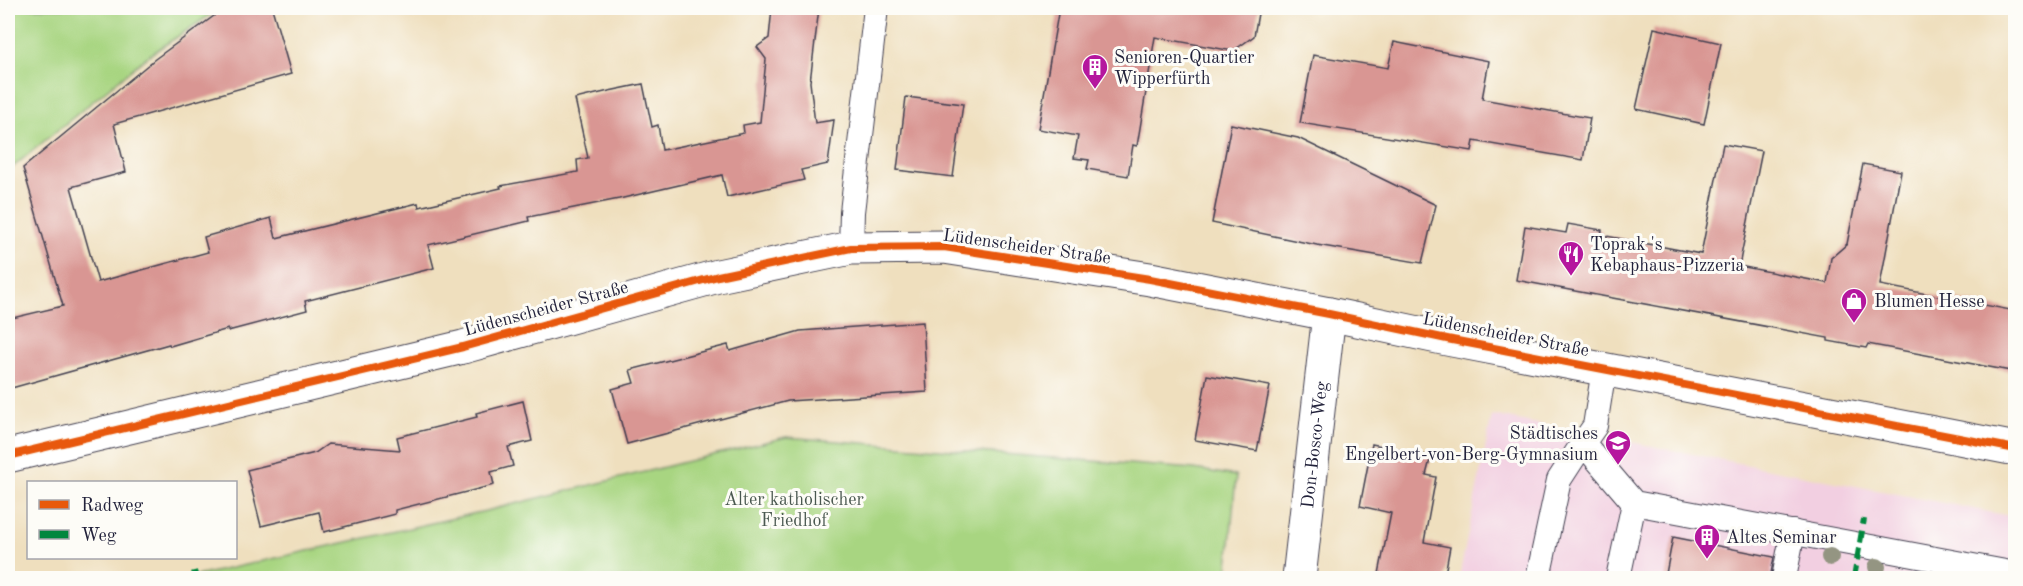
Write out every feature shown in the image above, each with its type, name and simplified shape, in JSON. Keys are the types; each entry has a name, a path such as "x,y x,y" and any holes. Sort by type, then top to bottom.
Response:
{"main road":[{"name":"Lüdenscheider Straße","path":"8,456 463,347 717,276 851,248 944,247 1150,279 2016,449"},
{"name":"Don-Bosco-Weg","path":"1299,579 1329,314"}],"lane":[{"path":"851,248 852,212 876,8"},
{"path":"1538,579 1559,480 1595,426 1604,369"},
{"path":"1583,443 1634,503 1793,532 1919,568 2016,574"},
{"path":"1618,579 1634,503"},
{"path":"1784,579 1793,532"}],"shaded area":[{"name":"Städtisches Engelbert-von-Berg-Gymnasium","path":"1492,415 2015,517 2015,578 1459,578"}],"green space":[{"path":"8,8 221,8 148,56 8,171"},
{"name":"Alter katholischer Friedhof","path":"786,437 1194,469 1236,476 1227,578 187,578 490,510"}],"building":[{"path":"225,8 272,8 291,74 114,124 126,172 71,187 98,282 208,252 204,237 271,218 276,238 418,203 419,207 501,188 500,186 578,172 577,160 588,158 575,99 609,91 643,84 652,127 658,125 662,150 744,133 743,125 760,122 766,59 757,47 769,38 772,8 819,8 810,82 815,123 834,120 828,164 801,170 804,180 727,197 722,175 528,217 529,221 428,245 434,268 305,301 307,310 170,346 169,344 8,389 8,319 63,306 23,168 155,59"},
{"name":"Senioren-Quartier Wipperfürth","path":"1059,8 1259,8 1254,36 1233,51 1155,37 1137,146 1133,145 1128,176 1087,169 1089,160 1074,158 1078,136 1038,129"},
{"path":"1654,28 1721,43 1704,124 1636,109"},
{"path":"1394,42 1489,61 1482,99 1590,118 1583,160 1474,141 1472,151 1300,123 1313,55 1388,68"},
{"path":"906,97 963,104 953,177 897,170"},
{"path":"1231,124 1298,138 1436,205 1422,263 1317,245 1212,223"},
{"path":"1723,144 1762,151 1739,266 1827,283 1831,258 1847,244 1863,164 1901,171 1880,285 2016,311 2016,372 1868,344 1866,348 1828,341 1828,338 1516,280 1525,226 1566,233 1568,224 1602,230 1601,235 1701,254"},
{"path":"923,322 927,392 788,401 627,444 612,389 634,383 630,370 728,345 730,351 800,331"},
{"path":"1207,375 1270,386 1257,451 1195,440"},
{"path":"523,401 532,441 508,447 513,466 491,472 494,485 395,510 395,514 324,532 319,512 261,526 247,470 315,453 328,444 400,450 397,437 477,417 476,413"},
{"path":"1372,444 1431,456 1426,475 1436,477 1424,542 1450,547 1444,579 1378,579 1391,513 1360,506"},
{"name":"Altes Seminar","path":"1673,537 1774,557 1770,579 1665,579"}],"marked path":[{"path":"1854,578 1864,519"},
{"path":"194,571 196,578"}],"cycle path":[{"path":"8,456 463,347 718,276 851,248 944,247 1150,279 2016,449"}],"place":[{"name":"Senioren-Quartier Wipperfürth","path":"1095,90"},
{"name":"Toprak 's Kebaphaus-Pizzeria","path":"1571,277"},
{"name":"Blumen Hesse","path":"1854,324"},
{"name":"Städtisches Engelbert-von-Berg-Gymnasium","path":"1618,466"},
{"name":"Altes Seminar","path":"1707,560"}]}
